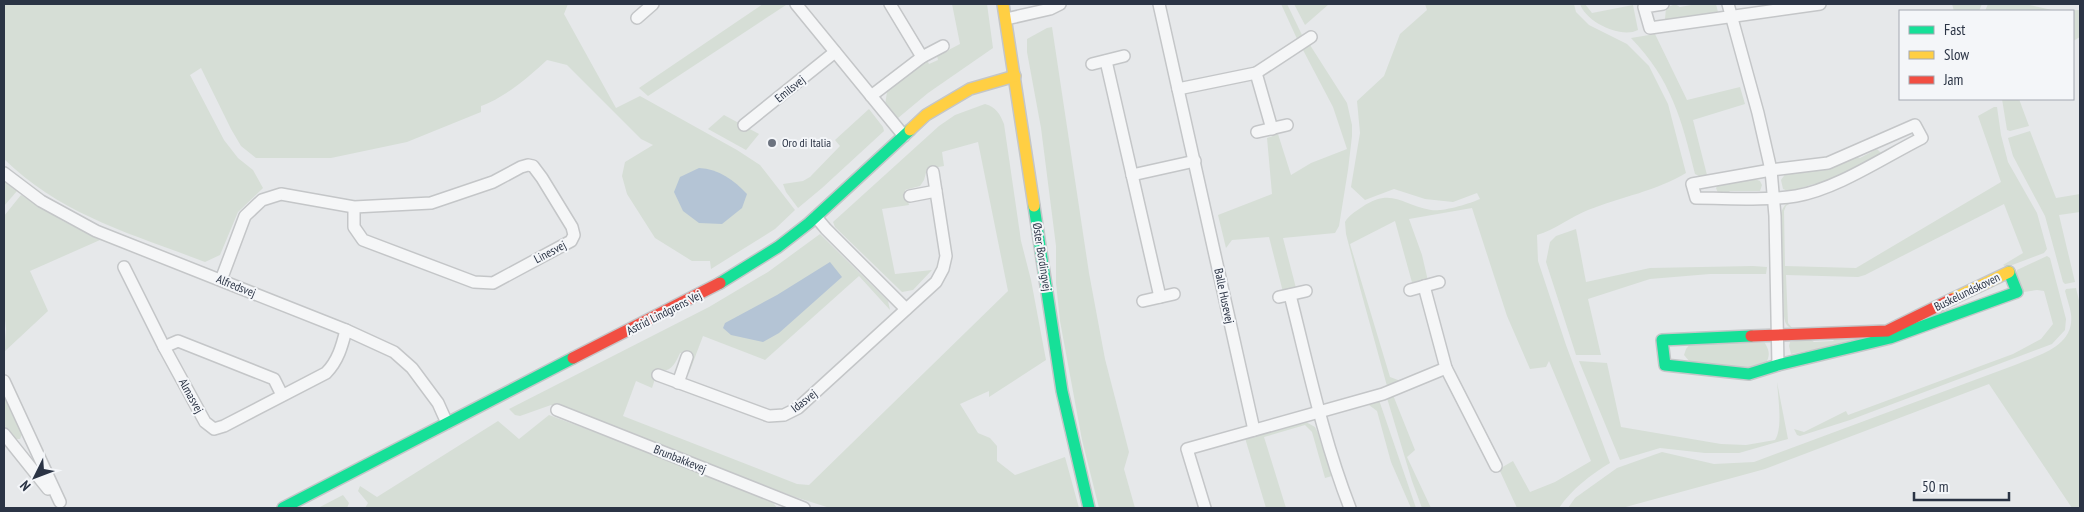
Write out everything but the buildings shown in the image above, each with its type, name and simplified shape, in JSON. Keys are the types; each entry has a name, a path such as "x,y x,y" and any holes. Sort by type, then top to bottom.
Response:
{"street":[{"path":"637,18 653,4"},
{"path":"796,4 904,136"},
{"path":"890,4 922,57"},
{"name":"Øster Bordingvej","path":"1003,4 1062,391 1089,508"},
{"path":"1006,19 1050,9 1060,4"},
{"name":"Balle Husevej","path":"1159,4 1254,430"},
{"path":"1663,4 1644,7 1650,28 1820,4"},
{"path":"1728,4 1758,113 1771,170 1774,197 1778,365"},
{"path":"1178,89 1256,73 1311,37"},
{"path":"870,96 922,57 943,46"},
{"name":"Emilsvej","path":"744,125 835,52"},
{"path":"1092,64 1124,56"},
{"path":"1106,61 1160,297"},
{"path":"1256,73 1272,129"},
{"name":"Astrid Lindgrens Vej","path":"283,508 705,292 778,247 816,217 926,115 970,89 1015,76"},
{"path":"1257,132 1288,125"},
{"path":"1915,125 1922,138 1825,188 1796,196 1774,197 1696,198 1692,184 1771,170 1828,163 1915,125"},
{"path":"1132,175 1195,161"},
{"name":"Linesvej","path":"222,280 245,216 262,200 281,194 354,207 431,202 493,182 528,165 533,166 542,178 572,227 574,235 571,241 493,283 484,284 474,282 363,240 354,227 354,207"},
{"name":"Idasvej","path":"658,375 769,416 784,415 798,408 936,282 943,270 946,256 933,172"},
{"name":"Alfredsvej","path":"4,173 41,201 96,231 346,330 394,352 412,368 438,403 447,423"},
{"path":"910,196 936,191"},
{"path":"816,217 906,309"},
{"name":"Almasvej","path":"124,268 205,422 214,428 224,426 326,373 333,366 340,352 346,330"},
{"name":"Buskelundskoven","path":"2009,272 2017,292 1890,338 1778,365 1749,374 1665,365 1662,340 1887,331 2009,272"},
{"path":"1410,290 1438,282"},
{"path":"1424,286 1446,368 1496,466"},
{"path":"1279,297 1306,291"},
{"path":"1143,301 1174,294"},
{"path":"1290,295 1319,412 1339,481 1350,508"},
{"path":"164,347 178,340 274,379 282,395"},
{"path":"678,383 687,357"},
{"path":"1205,508 1187,449 1383,394 1446,368"},
{"path":"4,381 62,505"},
{"name":"Brunbakkevej","path":"557,410 804,508"},
{"path":"4,434 62,505"}],"shaded area":[{"path":"4,4 568,4 564,14 616,108 640,96 737,150 760,165 795,210 775,229 711,269 710,261 692,261 655,238 627,194 622,176 625,162 653,145 641,139 567,65 547,60 507,93 481,106 481,112 407,142 331,158 256,158 241,146 201,68 190,75 224,140 238,158 253,170 263,188 238,212 220,255 205,262 124,232 73,209 49,195 4,159"},
{"path":"763,4 786,5 648,96 639,88"},
{"path":"952,4 987,4 993,48 928,93 898,118 885,105 887,92 890,87 927,60 929,64 938,60 937,56 960,44"},
{"path":"1281,4 1287,4 1303,37 1298,41"},
{"path":"1294,4 1329,4 1305,25"},
{"path":"1425,4 1574,4 1576,12 1589,25 1627,44 1649,66 1668,104 1686,173 1651,189 1600,205 1537,235 1538,261 1566,345 1610,463 1582,483 1559,508 1517,508 1499,469 1513,461 1530,492 1555,482 1591,461 1549,361 1546,367 1530,369 1507,316 1472,208 1409,219 1422,255 1428,281 1413,286 1395,221 1350,244 1390,377 1405,380 1387,386 1360,288 1346,234 1345,222 1348,217 1372,201 1381,198 1397,199 1431,210 1456,207 1480,199 1477,193 1453,202 1425,199 1394,189 1365,200 1351,187 1360,133 1357,101 1384,76 1400,34 1427,10"},
{"path":"1580,4 1585,4 1592,13 1633,5 1638,30 1623,32 1605,27 1589,17"},
{"path":"1675,4 1680,7 1697,4 1716,4 1718,12 1712,16 1669,22 1665,19 1666,8"},
{"path":"1952,4 1982,4 1979,10 1954,10"},
{"path":"1988,4 2025,4 2052,10 1985,10"},
{"path":"2074,10 2080,10 2080,37 2074,40"},
{"path":"1052,27 1089,273 1105,359 1129,452 1124,469 1135,508 1099,508 1082,440 1060,321 1056,283 1056,246 1041,128 1027,52 1027,39"},
{"path":"1655,34 1687,100 1740,87 1745,104 1693,120 1707,175 1699,176 1695,174 1680,118 1673,101 1656,69 1631,38"},
{"path":"1310,45 1347,103 1352,125 1352,136 1339,226 1335,233 1283,238 1296,288 1283,292 1269,237 1232,240 1226,248 1218,215 1272,194 1267,138 1278,134 1291,175 1311,163 1347,149 1333,107 1303,50"},
{"path":"2002,100 2019,100 2029,126 2010,131 2007,130"},
{"path":"985,104 997,111 1004,124 1021,241 1031,280 1046,360 989,397 989,391 960,404 978,433 990,438 997,446 997,461 1015,475 1065,457 1079,508 830,508 795,497 558,406 551,405 520,416 515,415 509,409 709,307 768,272 820,234 888,301 890,310 859,276 765,360 703,336 689,373 687,374 692,357 680,353 669,369 658,370 652,388 636,381 623,416 797,484 809,485 1008,291 978,142 942,152 944,166 927,169 920,186 905,190 909,205 882,209 895,274 932,270 913,290 902,292 835,227 833,222 939,126 955,115"},
{"path":"1997,107 2001,135 2008,162 2037,213 2047,249 2044,253 2007,267 2003,265 2023,253 2004,204 1865,275 1858,277 1786,275 1788,323 1793,329 1787,325 1784,316 1781,213 1785,205 1792,202 1786,206 1784,211 1785,266 1856,268 2001,182 1978,116"},
{"path":"869,109 884,131 798,208 786,192 783,184 803,181 810,177 840,146 835,140"},
{"path":"724,115 759,134 746,150 708,129"},
{"path":"2030,131 2056,198 2080,194 2080,212 2059,215 2075,282 2065,284 2063,282 2045,216 2013,156 2008,138"},
{"path":"1877,149 1883,155 1824,185 1818,184 1793,191 1783,189 1781,180 1786,173 1855,156 1860,158"},
{"path":"1749,177 1760,181 1762,185 1760,191 1730,191 1726,195 1718,193 1716,188 1718,185"},
{"path":"4,180 17,191 4,206"},
{"path":"21,195 63,221 100,240 30,271 48,311 4,352 6,329 4,310 4,216"},
{"path":"1576,229 1586,282 1650,268 1753,266 1767,267 1766,274 1710,274 1650,279 1588,299 1601,355 1576,355 1546,262 1550,242 1556,236"},
{"path":"2047,256 2050,258 2066,319 2065,330 2052,344 1850,420 1800,436 1797,435 1794,429 1804,432 1846,411 1848,415 2013,354 2041,339 2053,324 2044,291 2024,292 2016,275 2017,270"},
{"path":"2076,288 2080,305 2080,508 2072,508 1989,384 1765,469 1622,508 1568,508 1575,498 1617,468 1662,452 1714,464 1754,462 2044,353 2061,342 2067,334 2071,325 2071,314 2065,291 2066,289"},
{"path":"1837,337 1874,338 1791,354 1790,342 1810,339 1814,342 1833,341"},
{"path":"1691,343 1765,343 1769,356 1765,365 1756,369 1690,362 1684,355"},
{"path":"1579,361 1607,363 1621,427 1721,444 1746,445 1775,440 1779,428 1777,382 1788,439 1739,453 1705,453 1660,448 1620,460"},
{"path":"4,395 22,434 20,439 15,439 4,425"},
{"path":"1393,395 1415,450 1407,457 1431,508 1422,508 1412,481 1387,398"},
{"path":"1379,400 1416,508 1411,508 1391,462 1377,411 1369,405"},
{"path":"549,415 769,497 777,508 365,508 368,503 358,491 360,486 377,497 498,421 519,439"},
{"path":"1306,422 1315,427 1318,433 1332,476 1325,478 1312,432 1305,425 1264,437 1286,508 1266,508 1245,438"},
{"path":"343,495 349,503 347,508 318,508"}],"water":[{"path":"699,168 726,176 747,194 742,208 722,224 699,223 683,211 674,192 680,177"},
{"path":"830,262 842,277 779,333 763,342 731,335 723,328 725,323 777,295"}],"traffic: fast":[{"path":"720,283 778,247 809,223 910,130"},
{"path":"1034,206 1062,391 1089,508"},
{"path":"1751,336 1662,340 1665,365 1749,374 1778,365 1890,338 2017,292 2009,272"},
{"path":"283,508 573,358"}],"traffic: slow":[{"path":"1003,4 1034,206"},
{"path":"910,130 926,115 970,89 1015,76"},
{"path":"1952,299 2009,272"}],"traffic: jam":[{"path":"573,358 720,283"},
{"path":"1751,336 1887,331 1952,299"}],"place":[{"name":"Oro di Italia","path":"772,143"}]}
